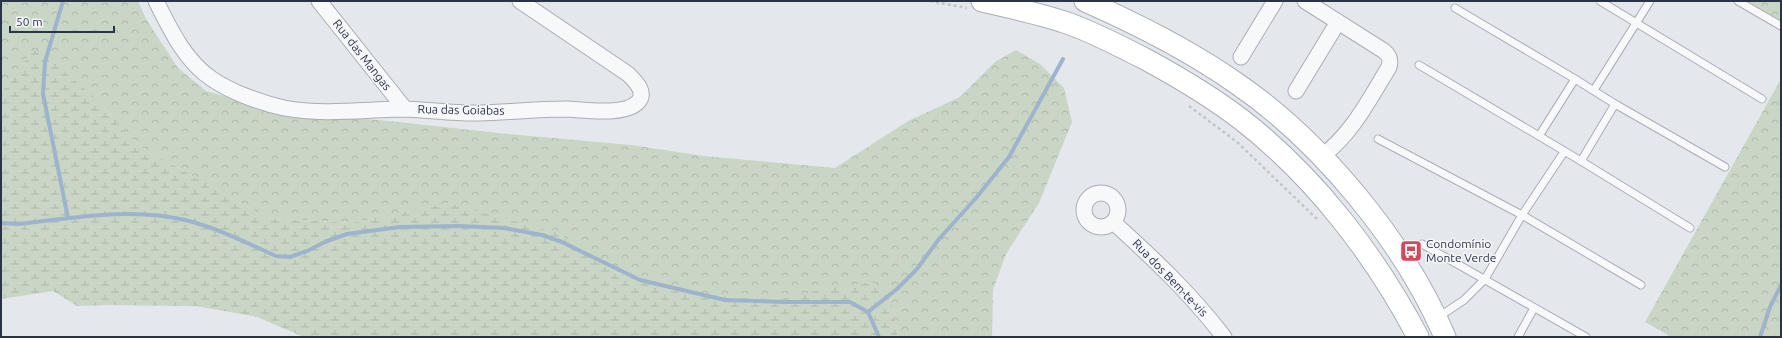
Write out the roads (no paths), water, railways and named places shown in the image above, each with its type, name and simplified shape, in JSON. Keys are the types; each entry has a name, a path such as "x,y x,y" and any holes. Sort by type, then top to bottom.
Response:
{"main road":[{"path":"1085,1 1191,54 1232,80 1277,115 1321,157 1352,191 1391,241 1436,318 1445,337"},
{"path":"977,5 1053,19 1105,39 1182,80 1241,119 1288,161 1340,218 1379,271 1418,337"}],"street":[{"name":"Rua das Mangas","path":"320,1 405,109"},
{"name":"Rua das Goiabas","path":"163,4 180,44 196,67 212,79 233,90 283,108 311,111 405,109 478,113 555,109 610,110 630,107 637,103 640,98 640,90 628,74 520,1"},
{"path":"1241,57 1275,1"},
{"path":"1305,1 1384,51 1390,58 1389,67 1362,112 1350,129 1330,150 1321,157"},
{"path":"1296,91 1338,22"},
{"name":"Rua dos Bem-te-vis","path":"1113,222 1165,270 1203,309 1224,337"}],"lane":[{"path":"1600,1 1762,99"},
{"path":"1594,90 1650,1"},
{"path":"1738,1 1781,26"},
{"path":"1455,8 1725,168"},
{"path":"1419,65 1581,161 1690,228"},
{"path":"1539,136 1575,79"},
{"path":"1581,161 1615,104"},
{"path":"1378,139 1522,215 1641,285"},
{"path":"1436,318 1464,300 1485,279 1522,215 1564,152"},
{"path":"1422,244 1586,337"},
{"path":"1518,337 1534,308"}],"waterway":[{"path":"63,1 45,62 43,94 68,218"},
{"path":"868,312 897,289 917,269 939,239 976,198 1009,157 1063,59"},
{"path":"1,223 18,224 123,214 165,216 208,227 276,256 290,257 347,234 400,227 459,226 504,228 542,235 562,242 640,280 725,300 850,302 868,312 879,337"},
{"path":"1760,337 1770,307 1781,285"}],"place":[{"name":"Condomínio Monte Verde","path":"1411,251"}]}
